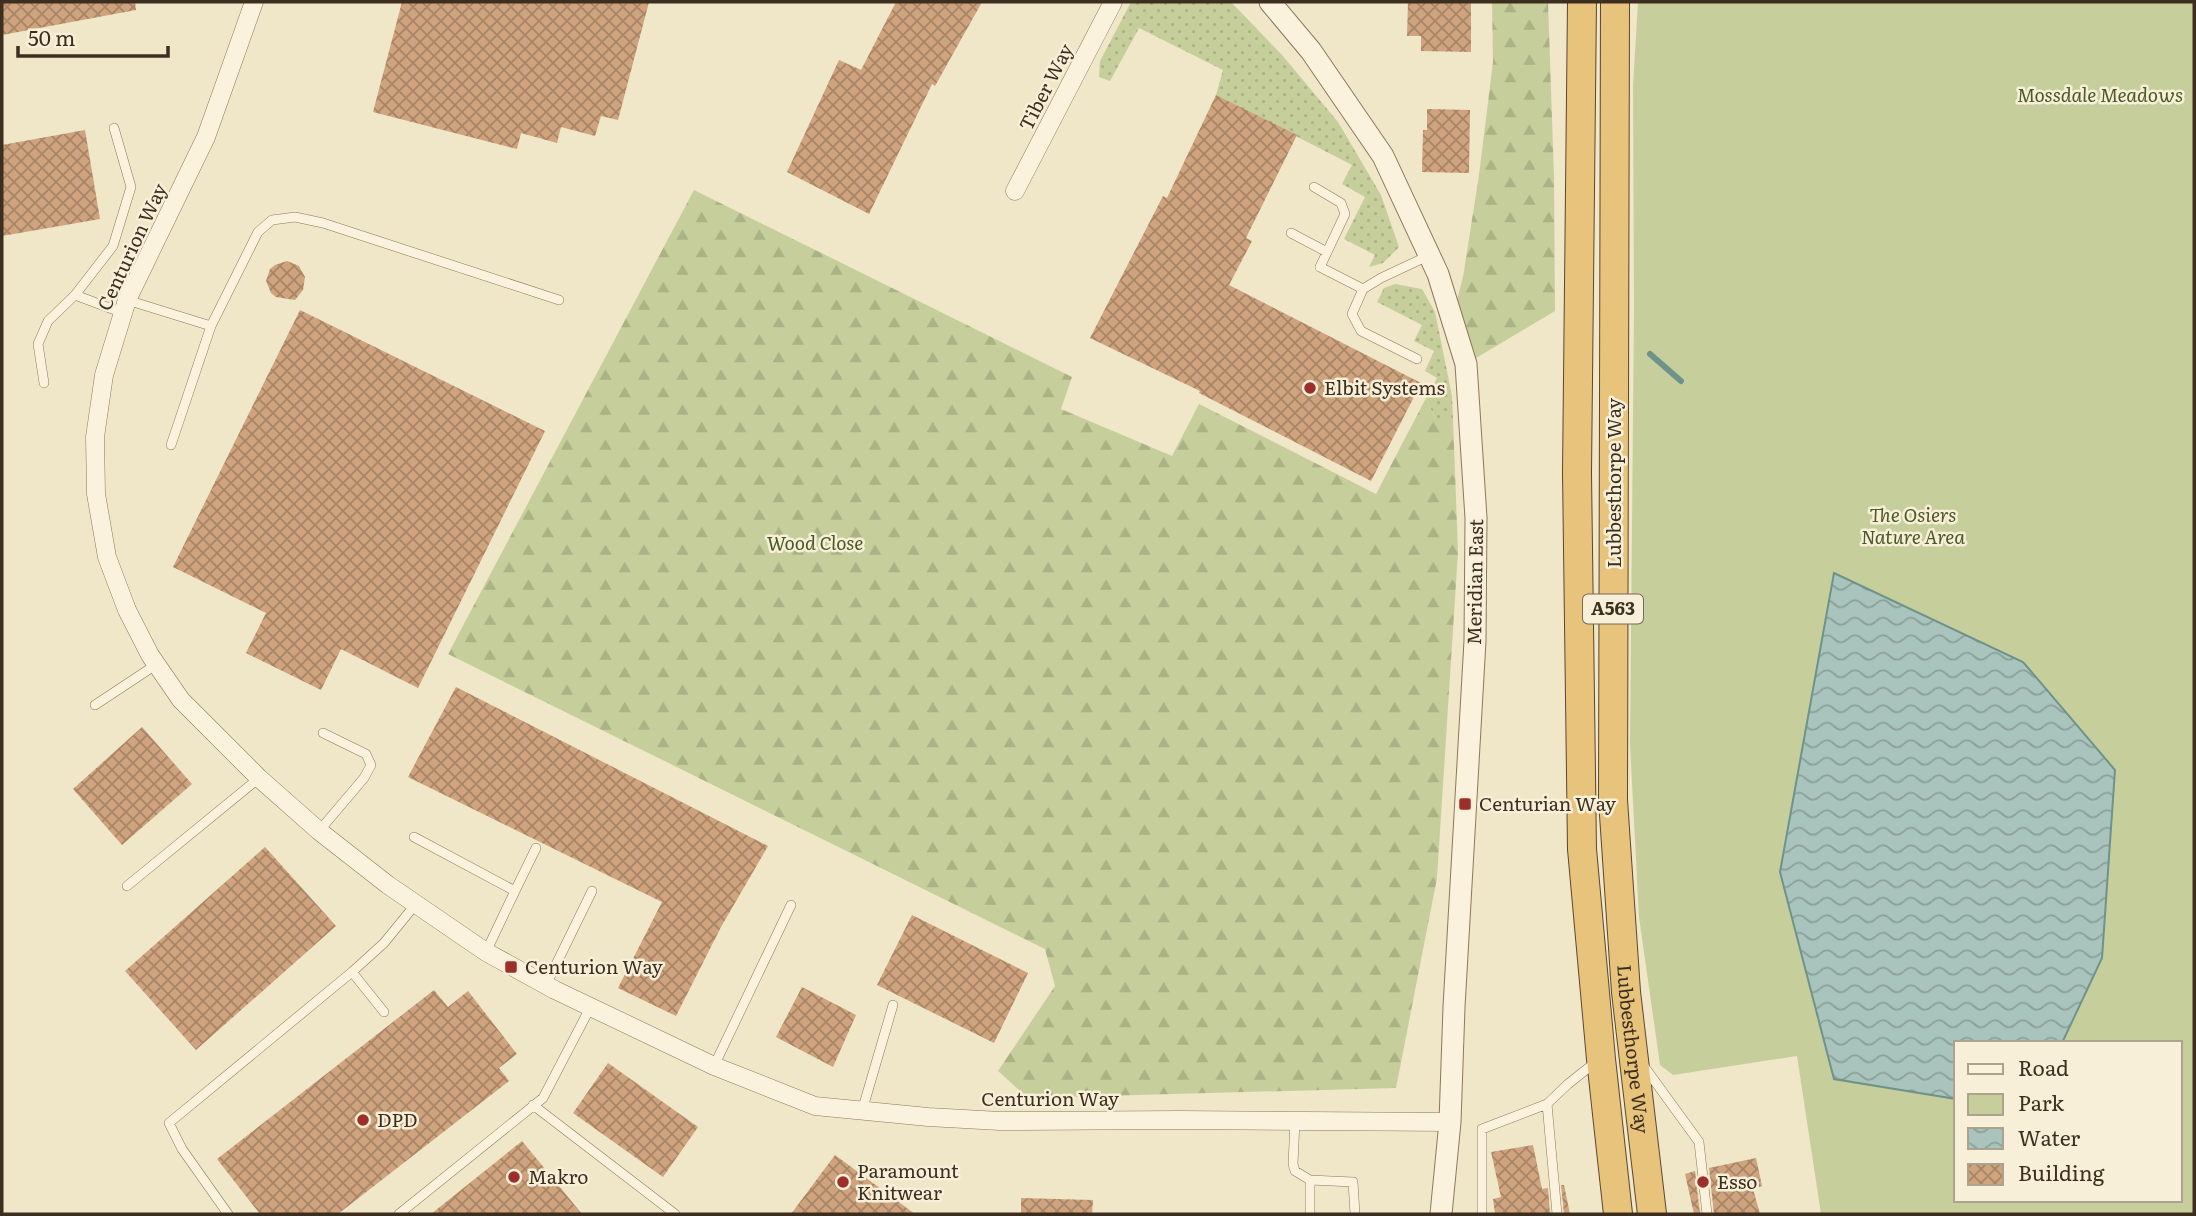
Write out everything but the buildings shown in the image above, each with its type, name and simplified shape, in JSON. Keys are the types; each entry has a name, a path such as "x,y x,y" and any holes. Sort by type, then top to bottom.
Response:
{"highway":[{"path":"1572,2 1582,134"},
{"name":"Lubbesthorpe Way","path":"1582,2 1577,473 1582,849 1618,1214"},
{"name":"Lubbesthorpe Way","path":"1615,2 1613,800 1626,992 1652,1214"},
{"path":"1615,126 1624,2"}],"street":[{"name":"Centurion Way","path":"254,2 206,137 125,306 104,375 95,437 96,495 107,557 127,610 181,700 259,778 319,831 415,905 486,952 590,1008 714,1066 815,1106 1000,1121 1450,1122"},
{"name":"Tiber Way","path":"1015,191 1113,2"},
{"name":"Meridian East","path":"1270,2 1311,51 1383,156 1438,274 1466,364 1476,518 1475,641 1454,994 1450,1122 1441,1214"}],"lane":[{"path":"44,383 38,344 48,321 75,295 113,246 131,187 114,128"},
{"path":"1314,187 1341,203 1345,214 1320,267 1363,289"},
{"path":"171,445 211,326 258,232 272,220 295,217 323,223 559,300"},
{"path":"1291,233 1327,252"},
{"path":"1417,359 1361,331 1352,314 1363,289 1429,255"},
{"path":"75,295 211,326"},
{"path":"95,705 157,664"},
{"path":"319,831 364,778 371,765 366,754 323,733"},
{"path":"127,886 259,778"},
{"path":"414,837 515,891"},
{"path":"486,952 536,848"},
{"path":"546,985 592,891"},
{"path":"228,1214 187,1157 169,1123 352,972 384,943 415,905"},
{"path":"714,1066 791,905"},
{"path":"352,972 384,1013"},
{"path":"862,1111 893,1005"},
{"path":"399,1214 543,1098 590,1008"},
{"path":"1633,1052 1699,1142 1707,1214"},
{"path":"1482,1214 1482,1129 1547,1104 1601,1059"},
{"path":"1547,1104 1557,1214"},
{"path":"533,1105 675,1214"},
{"path":"1295,1121 1295,1171 1310,1180 1353,1182 1355,1214"},
{"path":"1310,1180 1310,1214"}],"green space":[{"path":"1131,2 1231,2 1282,55 1338,122 1381,195 1399,247 1383,263 1369,267 1375,255 1344,239 1365,197 1342,184 1352,165 1216,95 1223,70 1139,28 1110,81 1099,77 1100,61"},
{"path":"1492,2 1548,2 1555,311 1466,364 1452,320 1463,277 1479,175 1493,62"},
{"name":"The Osiers Nature Area","path":"1638,2 2194,2 2194,1214 1821,1214 1797,1056 1673,1075 1660,1065 1639,917 1630,744 1633,86"},
{"name":"Wood Close","path":"694,190 1072,377 1061,409 1172,456 1199,404 1376,494 1426,398 1435,419 1453,419 1458,552 1437,878 1396,1088 1028,1098 998,1071 1055,986 1045,949 448,654"},
{"path":"1395,284 1422,289 1435,312 1452,396 1453,419 1435,419 1426,398 1437,378 1425,371 1434,351 1414,341 1422,325 1377,302 1384,288"}],"water":[{"path":"1834,573 2023,662 2115,770 2102,958 2063,1041 1954,1041 1954,1099 1834,1079 1780,872"}],"waterway":[{"path":"1650,354 1681,381"}],"place":[{"name":"Elbit Systems","path":"1310,388"},
{"name":"Centurian Way","path":"1465,804"},
{"name":"Centurion Way","path":"511,967"},
{"name":"DPD","path":"363,1120"},
{"name":"Makro","path":"514,1177"},
{"name":"Paramount Knitwear","path":"843,1182"},
{"name":"Esso","path":"1703,1182"}],"park label":[{"name":"Mossdale Meadows","path":"2100,95"}]}
